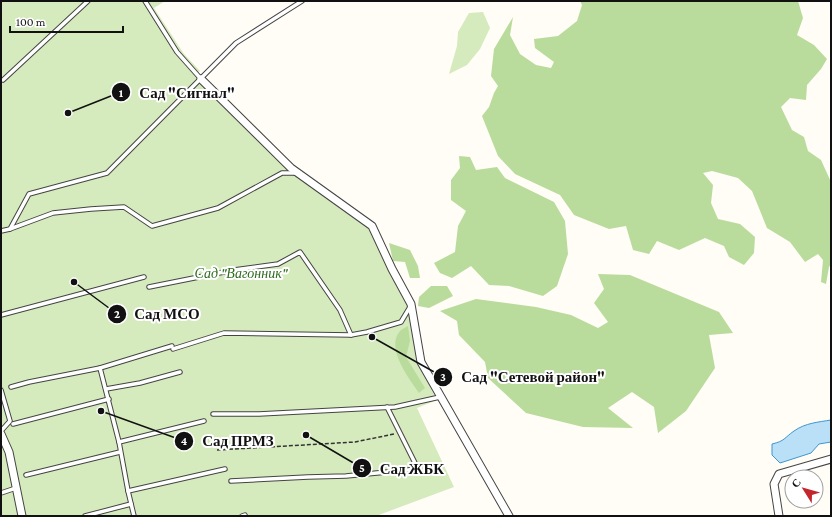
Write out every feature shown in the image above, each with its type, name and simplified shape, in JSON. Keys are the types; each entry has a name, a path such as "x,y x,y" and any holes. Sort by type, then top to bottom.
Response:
{"street":[{"path":"201,79 285,162 372,226 392,269 411,304 421,362 509,516"},
{"path":"1,434 9,452 22,516"},
{"path":"778,516 774,484 779,474 831,459"}],"lane":[{"path":"3,80 88,1"},
{"path":"145,1 177,52 201,79"},
{"path":"10,229 29,194 107,173 236,43 302,1"},
{"path":"1,231 53,213 124,207 152,226 218,208 282,173 298,173"},
{"path":"148,287 234,270 278,264 300,252 340,310 351,334"},
{"path":"1,315 144,277"},
{"path":"11,387 100,368 224,333 351,334 367,332 401,322 411,304"},
{"path":"100,368 119,442 134,516"},
{"path":"106,389 140,383 180,372"},
{"path":"1,390 10,421 1,431"},
{"path":"213,414 259,414 395,407 441,396"},
{"path":"13,424 109,399"},
{"path":"231,481 346,476 418,469 387,407"},
{"path":"119,442 204,421"},
{"path":"26,475 120,452"},
{"path":"128,492 225,469"},
{"path":"1,493 16,488"},
{"path":"85,516 131,504"}],"path":[{"path":"217,450 355,442 400,433"}],"green space":[{"name":"Сад \"Вагонник\"","path":"1,1 165,1 154,8 184,54 200,71 197,73 215,99 298,178 370,230 407,305 417,361 437,400 417,408 454,487 376,516 1,516 1,419 3,403 1,401"},
{"path":"580,1 798,1 803,18 797,35 814,45 827,59 821,69 807,85 806,100 790,98 781,107 792,130 804,137 808,151 821,160 831,182 831,264 829,267 826,284 821,282 823,260 818,254 805,262 790,242 767,228 752,191 738,178 712,171 703,173 713,185 711,203 718,219 740,224 755,237 754,253 744,265 729,257 724,246 705,238 679,250 657,241 649,254 633,250 626,226 609,229 574,215 560,195 515,174 498,156 482,116 489,107 498,86 491,76 494,49 513,17 510,35 520,54 536,65 551,68 554,62 535,48 534,39 558,36 577,21 582,5"},
{"path":"483,12 490,28 480,49 467,65 449,74 457,46 458,32 469,13"},
{"path":"459,156 470,157 476,170 497,167 505,178 554,202 565,221 568,254 557,286 543,296 509,286 489,285 471,266 452,278 440,273 434,263 455,252 458,226 466,211 451,200 451,180 460,168"},
{"path":"389,243 410,250 418,266 420,278 410,278 405,262 393,261"},
{"path":"598,274 630,275 719,312 733,333 709,335 715,368 686,411 658,433 654,407 632,392 608,408 633,428 583,427 526,413 488,378 485,362 459,335 457,321 440,311 476,299 536,307 571,315 598,328 608,322 594,303 604,289"},
{"path":"431,286 447,286 453,296 429,308 418,306 419,297"},
{"path":"408,326 410,341 406,357 425,388 419,393 400,363 395,346 396,338 400,331"}],"water":[{"path":"831,420 831,442 819,444 811,453 780,463 772,455 772,444 782,440 798,428 812,423"}],"place":[{"name":"Сад \"Сигнал\"","path":"68,113"},
{"name":"Сад МСО","path":"74,282"},
{"name":"Сад \"Сетевой район\"","path":"372,337"},
{"name":"Сад ПРМЗ","path":"101,411"},
{"name":"Сад ЖБК","path":"306,435"}]}
